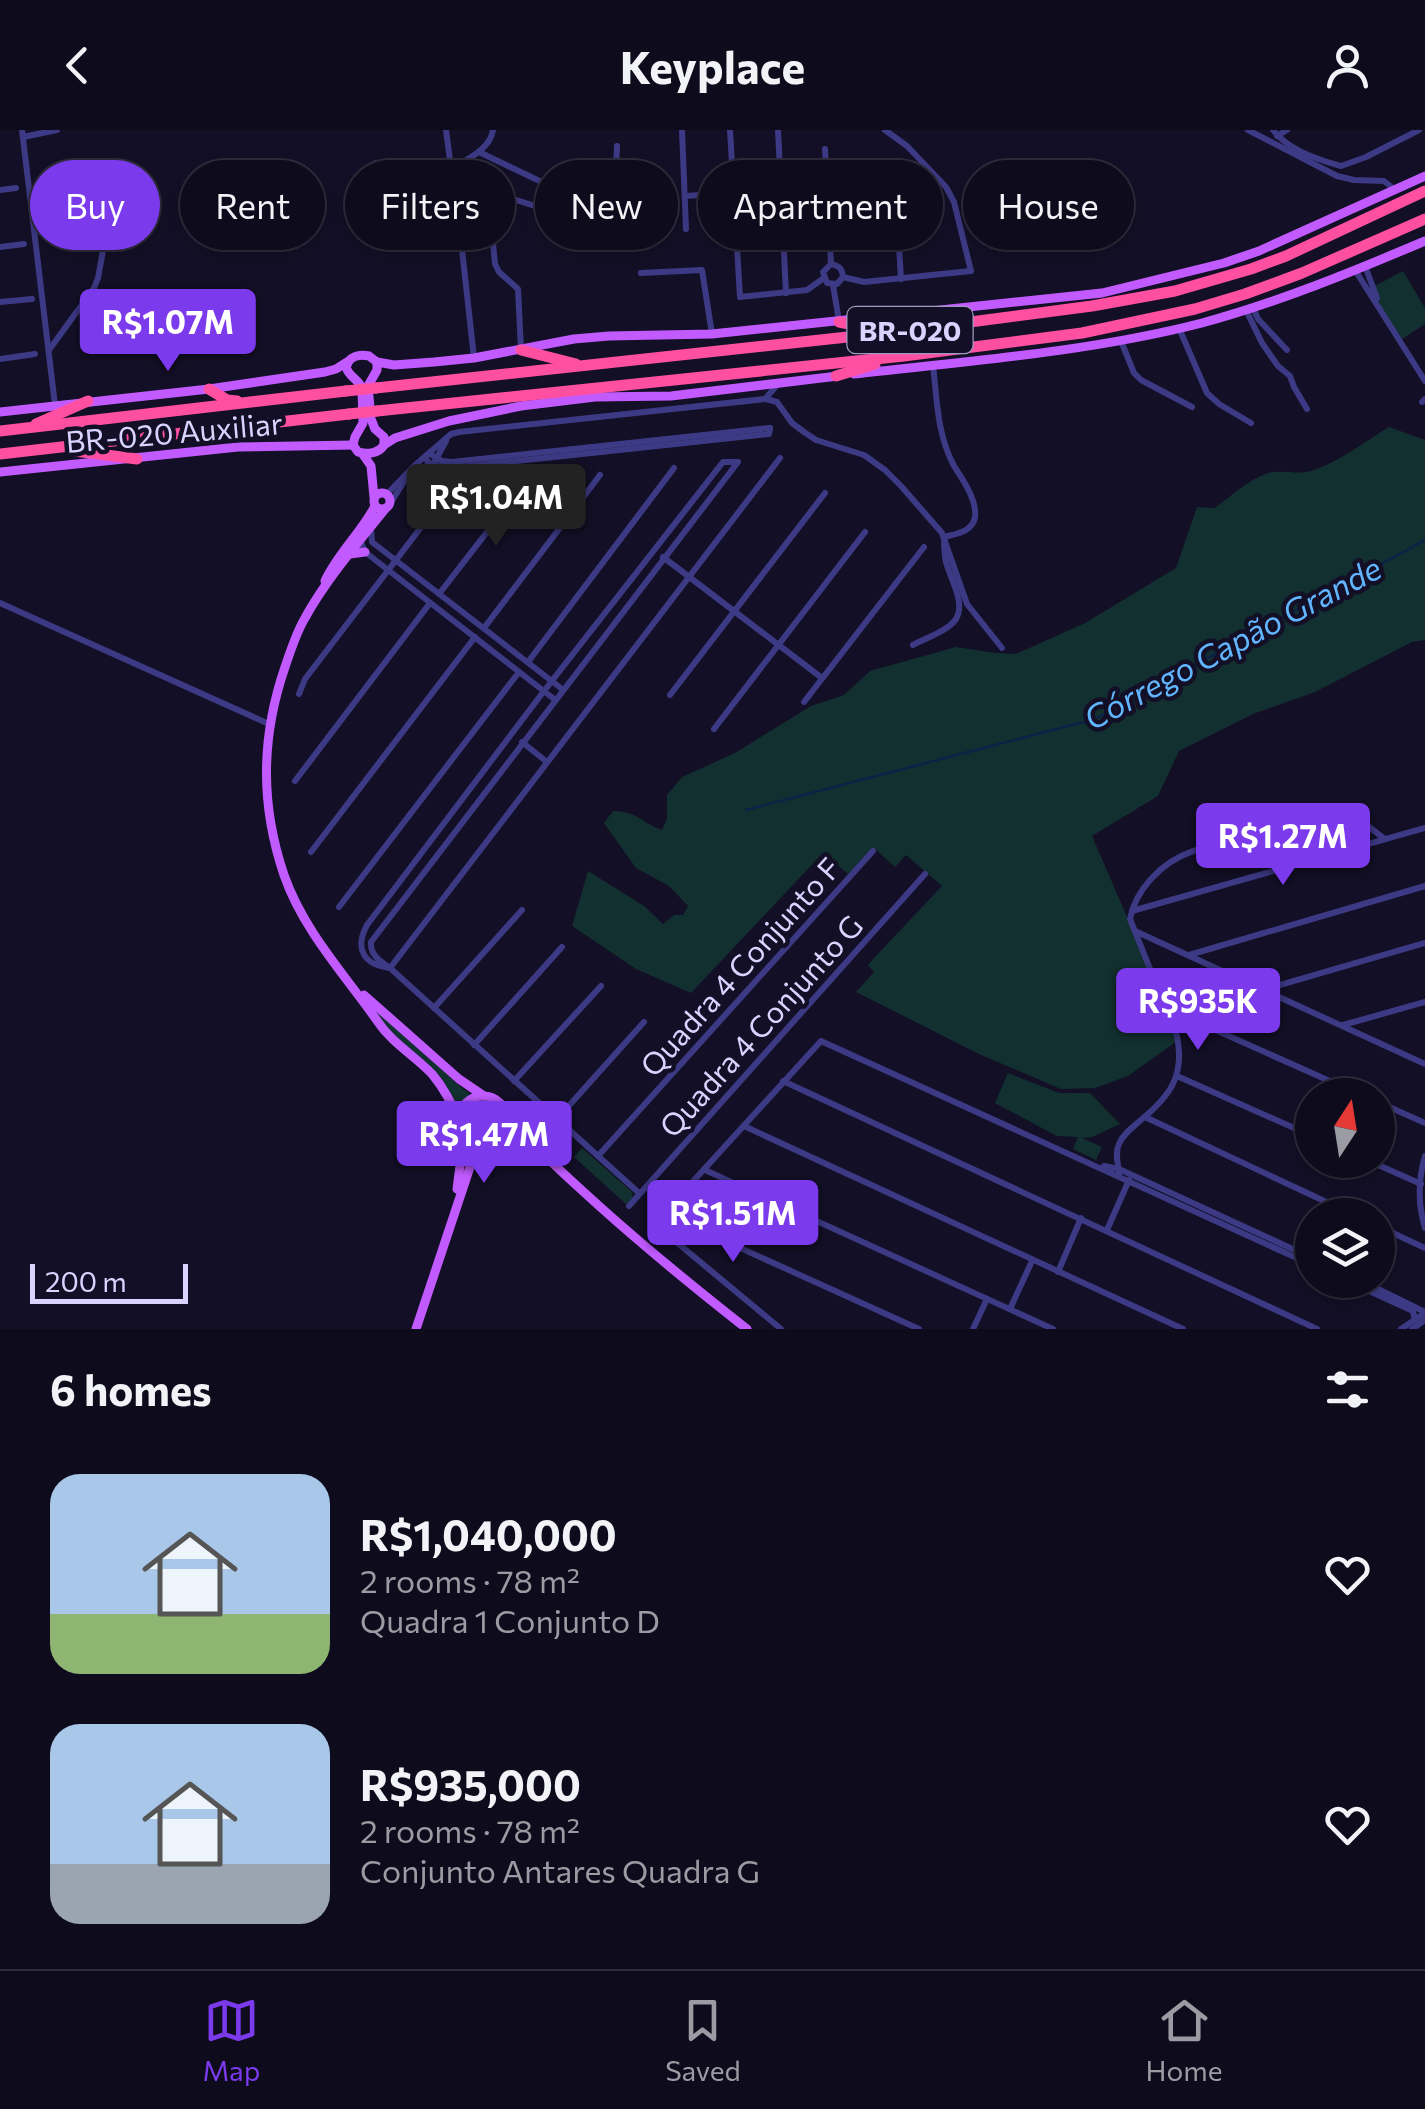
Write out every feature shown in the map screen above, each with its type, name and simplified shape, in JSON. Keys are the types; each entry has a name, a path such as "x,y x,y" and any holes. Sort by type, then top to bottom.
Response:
{"highway":[{"name":"BR-020","path":"0,432 894,332 1092,306 1211,282 1286,256 1425,192"},
{"name":"BR-020","path":"0,454 904,356 1082,332 1194,309 1278,283 1425,219"},
{"path":"839,322 894,332"},
{"path":"521,350 585,367"},
{"path":"677,354 689,366 679,379"},
{"path":"836,376 904,356"},
{"path":"209,389 227,400 251,402"},
{"path":"24,429 88,402"},
{"path":"174,412 167,425 180,434"},
{"path":"50,448 137,459"}],"main road":[{"name":"BR-020 Auxiliar","path":"0,412 325,372 360,355 394,364 474,358 609,336 712,334 1102,293 1185,274 1283,242 1425,176"},
{"path":"362,453 375,452 396,438 449,421 521,406 596,397 670,396 1121,340 1250,309 1425,241"},
{"path":"347,362 347,371 362,388 364,419 353,445 371,466 382,501"},
{"path":"318,597 359,535 372,525 382,501 376,465 384,437 370,420 368,386 377,362"},
{"name":"BR-020 Auxiliar","path":"0,472 238,446 353,445"},
{"path":"382,501 334,562 296,637 276,692 266,767 270,816 284,876 311,928 383,1030 444,1089 459,1120 464,1134 454,1212"},
{"path":"350,554 364,552"},
{"path":"350,984 458,1080 496,1100 530,1141 573,1182 664,1264 747,1329"},
{"path":"459,1120 469,1100 484,1096"},
{"path":"416,1329 475,1157 506,1126 505,1111"},
{"path":"464,1134 480,1144 518,1144 573,1182"}],"street":[{"path":"55,405 22,133 57,130"},
{"path":"446,130 451,160"},
{"path":"466,160 490,141 493,130"},
{"path":"682,130 686,229"},
{"path":"730,130 731,160"},
{"path":"778,130 786,293"},
{"path":"843,277 864,282 965,273 972,268 954,202 946,187 908,146 886,130"},
{"path":"1248,130 1336,176 1384,181 1394,190"},
{"path":"1275,133 1287,130"},
{"path":"1275,133 1307,153 1340,166 1419,130"},
{"path":"616,160 617,146"},
{"path":"825,148 831,264"},
{"path":"479,152 535,179"},
{"path":"0,190 16,188"},
{"path":"686,196 698,195"},
{"path":"0,247 24,244"},
{"path":"48,351 94,288 103,250"},
{"path":"461,250 474,358"},
{"path":"494,250 499,272 518,288 521,350"},
{"path":"737,250 740,297 807,290 824,278"},
{"path":"899,250 901,279"},
{"path":"833,285 843,277 842,270 831,264 823,272 833,285 839,322"},
{"path":"1360,268 1425,378"},
{"path":"641,274 702,270 712,334"},
{"path":"0,302 32,299"},
{"path":"1250,309 1287,350"},
{"path":"1250,309 1262,343 1290,376 1307,408"},
{"path":"1179,328 1207,392 1219,404 1252,423"},
{"path":"1121,340 1134,373 1141,380 1192,407"},
{"path":"0,360 35,354"},
{"path":"933,365 944,444 976,514 972,525 960,534 944,537"},
{"path":"765,399 779,383"},
{"path":"670,396 682,408"},
{"path":"382,501 459,432 765,399 777,402 792,423 816,440 864,455 885,470 944,537 967,604 1002,648"},
{"path":"431,459 452,465 758,432"},
{"path":"390,968 780,458"},
{"path":"390,968 367,960 361,942 364,930 723,462 738,462 371,942 374,954 390,968 514,1081 640,1193"},
{"path":"528,662 674,468"},
{"path":"484,628 600,475"},
{"path":"439,594 525,483"},
{"path":"298,694 448,492"},
{"path":"670,695 825,493"},
{"path":"372,525 372,542 562,689"},
{"path":"714,729 864,532"},
{"path":"359,535 364,552 554,700"},
{"path":"665,535 674,542"},
{"path":"913,645 949,626 959,611 944,537"},
{"path":"804,702 924,547"},
{"path":"664,556 822,678"},
{"path":"1,602 269,724"},
{"path":"294,781 430,603"},
{"path":"450,618 458,608"},
{"path":"596,625 606,632"},
{"path":"485,646 492,635"},
{"path":"311,852 475,638"},
{"path":"339,907 519,672"},
{"path":"536,685 543,674"},
{"path":"522,742 548,762"},
{"path":"503,746 513,754"},
{"path":"1102,1167 1116,1152 1124,1134 1162,1102 1177,1076 1177,1036 1130,919 1144,888 1161,868 1192,850 1273,837 1344,817 1359,820 1385,840"},
{"path":"1131,912 1425,828"},
{"name":"Quadra 4 Conjunto F","path":"598,1156 872,850"},
{"name":"Quadra 4 Conjunto G","path":"629,1206 925,874"},
{"path":"1188,955 1425,886"},
{"path":"395,888 405,894"},
{"path":"434,1008 522,910"},
{"path":"1134,931 1424,1062"},
{"path":"1264,990 1425,944"},
{"path":"474,1045 562,947"},
{"path":"514,1081 601,986"},
{"path":"1342,1026 1425,1002"},
{"path":"1164,1007 1323,1078"},
{"path":"557,1119 644,1022"},
{"path":"782,1329 656,1222 782,1081 824,1041 1295,1254"},
{"path":"1177,1076 1295,1128"},
{"path":"782,1081 1317,1329"},
{"path":"1395,1110 1425,1123"},
{"path":"1145,1117 1318,1198"},
{"path":"744,1126 1183,1329"},
{"path":"1116,1152 1119,1172"},
{"path":"1425,1156 1420,1210 1425,1228"},
{"path":"705,1170 1053,1329"},
{"path":"1395,1172 1421,1184"},
{"path":"1107,1230 1130,1178"},
{"path":"663,1213 919,1329"},
{"path":"1058,1272 1081,1218"},
{"path":"1395,1234 1425,1248"},
{"path":"1010,1309 1032,1261"},
{"path":"1384,1298 1413,1311 1415,1320"},
{"path":"1393,1298 1425,1315"},
{"path":"973,1329 987,1299"},
{"path":"1402,1329 1425,1315"},
{"path":"1412,1329 1425,1315"}],"green space":[{"path":"1403,271 1425,308 1425,324 1402,339 1371,288"},
{"path":"1389,427 1425,440 1425,640 1412,642 1315,692 1253,714 1179,751 1158,796 1092,836 1180,1039 1128,1076 1095,1088 1061,1089 979,1054 856,992 874,972 868,965 942,886 906,855 895,867 873,847 848,874 823,853 691,993 636,969 572,926 588,871 644,906 663,924 674,915 683,915 688,906 669,886 636,868 604,823 613,811 634,815 662,830 667,819 667,795 682,777 735,753 811,706 844,695 870,671 956,647 1016,654 1085,623 1176,568 1197,507 1215,508 1268,473 1304,472 1324,466"},
{"path":"360,994 472,1095 456,1109 451,1097 387,1031"},
{"path":"1008,1073 1059,1093 1090,1093 1120,1124 1082,1138 1102,1147 1096,1160 1073,1149 1078,1137 1057,1136 995,1103"},
{"path":"483,1098 499,1104 505,1120 499,1136 483,1142 467,1136 461,1120 467,1104"},
{"path":"582,1148 632,1192 633,1197 626,1204 574,1157"}],"waterway":[{"name":"Córrego Capão Grande","path":"746,810 1095,719 1425,540"}]}
